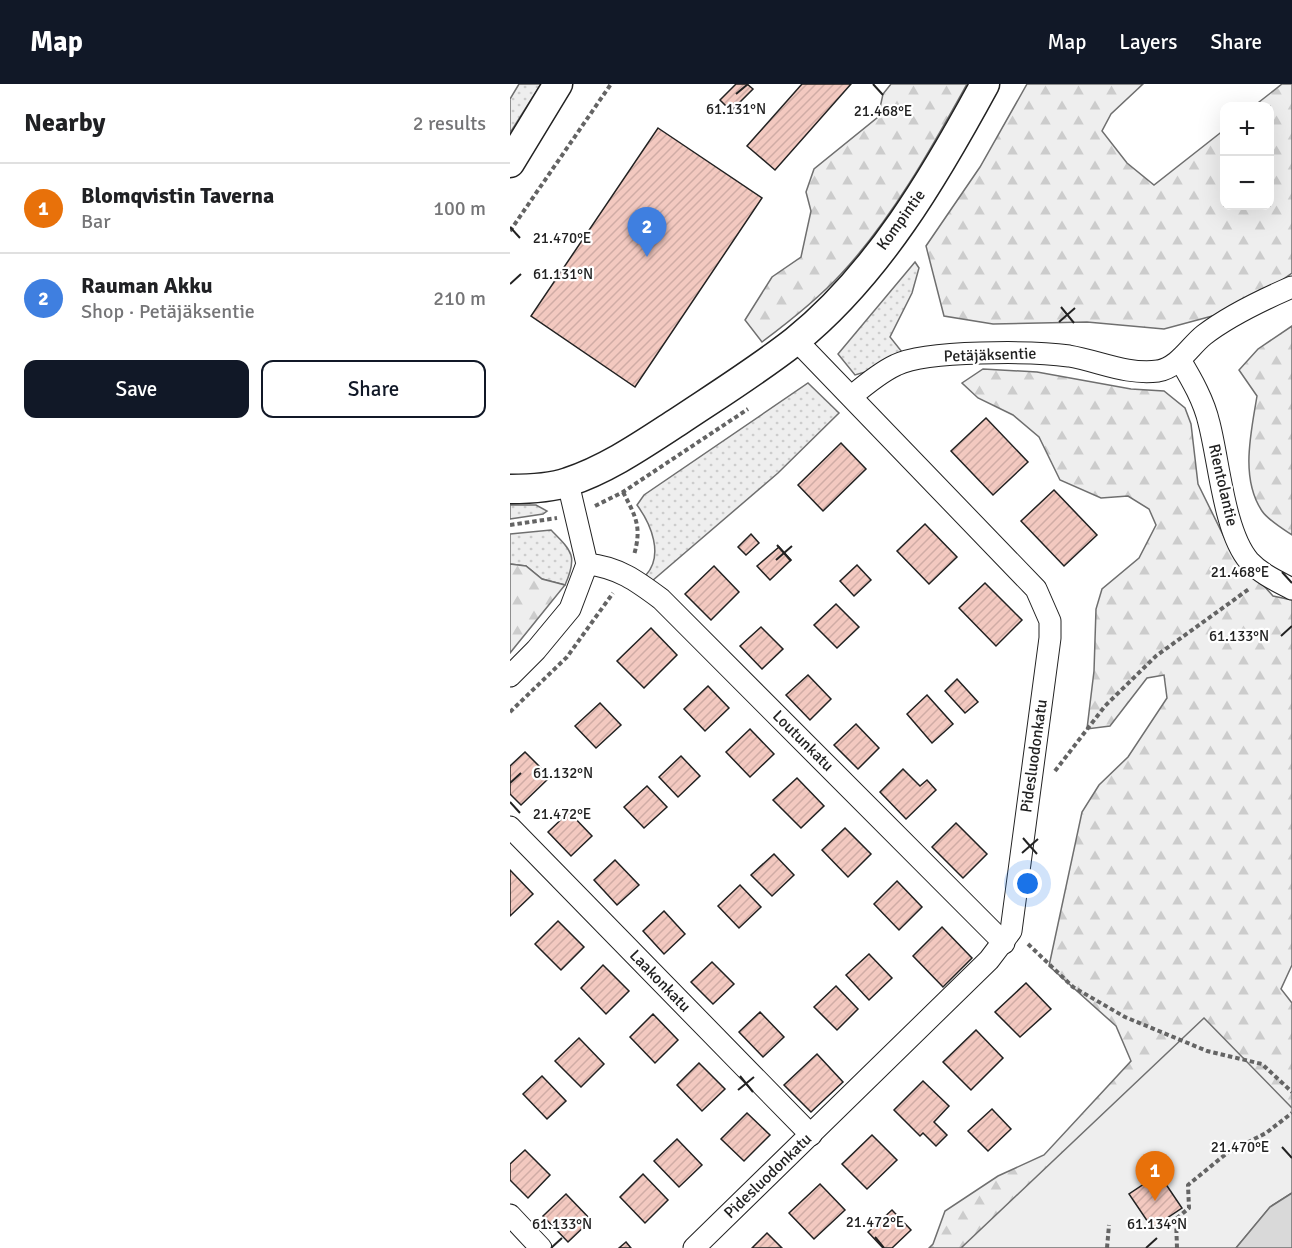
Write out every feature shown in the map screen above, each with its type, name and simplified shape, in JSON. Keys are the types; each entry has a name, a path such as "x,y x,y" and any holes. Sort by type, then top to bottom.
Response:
{"street":[{"path":"510,163 558,84"},
{"name":"Kompintie","path":"795,340 855,281 888,240 951,146 985,84"},
{"name":"Petäjäksentie","path":"852,396 897,364 924,357 1030,352 1071,357 1130,372 1160,370 1180,360 1203,336 1260,302 1292,287"},
{"path":"510,489 568,483 619,459 727,390 795,340"},
{"name":"Pidesluodonkatu","path":"694,1248 1011,947 1011,931 1050,638 1050,621 1036,589 852,396 795,340"},
{"name":"Rientolantie","path":"1180,360 1197,389 1209,422 1237,540 1249,561 1266,575 1292,589"},
{"path":"510,676 536,650 570,609 586,564 568,483"},
{"name":"Loutunkatu","path":"586,564 607,566 627,574 661,599 1011,947"},
{"name":"Laakonkatu","path":"510,827 811,1135"},
{"path":"510,1215 541,1248"}],"path":[{"path":"510,231 611,84"},
{"path":"1051,767 1050,778 1105,706 1156,656 1266,575"},
{"path":"1011,947 1026,942 1073,987 1125,1017 1207,1051 1262,1064 1292,1092"},
{"path":"1177,1248 1176,1220 1189,1208 1188,1185 1227,1153 1266,1133 1292,1113"},
{"path":"1107,1248 1109,1225"}],"green space":[{"path":"519,84 541,84 510,133 510,99"},
{"path":"891,84 967,84 910,183 860,253 823,292 762,342 745,320 772,277 801,257 811,211 806,192 814,169 878,117 883,94"},
{"path":"1027,84 1143,84 1111,114 1102,131 1127,163 1154,185 1220,133 1220,210 1274,210 1274,102 1259,102 1282,84 1292,84 1292,273 1242,308 1164,329 1087,322 993,324 944,316 926,246 980,167"},
{"path":"915,262 919,268 912,293 890,337 902,352 872,370 855,375 838,354"},
{"path":"1292,326 1292,535 1268,518 1255,498 1249,470 1249,455 1257,396 1239,370 1258,349"},
{"path":"983,369 1037,372 1131,389 1164,391 1185,408 1191,424 1198,484 1229,547 1273,596 1292,600 1292,965 1281,989 1292,1003 1292,1187 1082,1248 929,1248 933,1244 945,1211 998,1176 1044,1155 1131,1061 1116,1026 1049,966 1082,812 1099,785 1128,757 1167,698 1164,675 1147,678 1110,726 1087,729 1094,671 1096,609 1102,589 1139,558 1156,525 1149,509 1128,496 1101,498 1060,480 1039,437 1013,415 978,398 962,383"},
{"path":"808,383 839,413 778,473 652,581 646,575 654,558 654,540 647,521 637,505 644,495"},
{"path":"510,505 536,505 547,511 543,514 510,519"},
{"path":"551,530 571,554 571,567 565,585 542,579 526,566 510,564 510,534"},
{"path":"510,564 526,566 542,579 565,585 510,653"},
{"path":"1204,1018 1292,1108 1292,1193 1270,1207 1236,1248 961,1248"}],"shaded area":[{"path":"1292,1193 1292,1248 1236,1248 1270,1207"}],"building":[{"path":"736,84 747,84 753,89 731,111 720,100"},
{"path":"802,84 851,84 775,170 747,146"},
{"path":"658,128 762,198 635,387 531,316"},
{"path":"986,418 1028,462 993,495 951,451"},
{"path":"841,443 866,469 823,511 798,485"},
{"path":"1054,490 1097,535 1064,566 1021,521"},
{"path":"925,524 957,557 929,584 897,551"},
{"path":"751,534 759,543 746,555 738,547"},
{"path":"779,547 791,560 770,580 757,566"},
{"path":"857,565 871,580 854,596 840,581"},
{"path":"714,566 739,592 711,620 685,594"},
{"path":"985,583 1022,620 996,646 959,608"},
{"path":"836,604 859,627 837,648 814,625"},
{"path":"761,627 783,649 762,669 740,646"},
{"path":"651,628 677,655 644,688 617,661"},
{"path":"808,675 831,699 810,720 786,695"},
{"path":"957,679 978,702 965,713 945,691"},
{"path":"708,686 729,708 705,731 684,709"},
{"path":"927,695 953,724 932,743 907,714"},
{"path":"600,703 621,725 596,748 575,726"},
{"path":"856,724 879,748 858,769 834,745"},
{"path":"750,729 774,754 750,777 726,752"},
{"path":"525,752 550,777 521,805 510,794 510,766"},
{"path":"681,756 700,776 678,797 659,777"},
{"path":"903,769 920,786 927,780 936,790 906,819 880,792"},
{"path":"797,778 824,806 801,828 773,800"},
{"path":"647,786 667,807 644,828 624,807"},
{"path":"569,812 592,836 571,856 548,832"},
{"path":"956,823 987,854 963,878 932,847"},
{"path":"845,828 871,854 848,877 822,850"},
{"path":"774,854 794,875 772,896 751,875"},
{"path":"615,860 639,885 617,905 594,880"},
{"path":"510,870 533,894 510,916"},
{"path":"897,881 922,907 899,930 874,904"},
{"path":"740,885 761,907 739,928 718,906"},
{"path":"664,911 685,934 664,954 643,931"},
{"path":"558,921 584,947 561,970 535,944"},
{"path":"942,927 972,958 943,987 913,956"},
{"path":"869,954 892,978 869,1000 846,975"},
{"path":"712,962 734,984 713,1004 691,982"},
{"path":"603,965 629,991 606,1014 581,988"},
{"path":"1026,983 1051,1009 1020,1037 995,1012"},
{"path":"836,986 858,1009 837,1030 814,1007"},
{"path":"760,1012 784,1037 763,1057 739,1032"},
{"path":"653,1014 678,1040 655,1063 630,1037"},
{"path":"976,1030 1003,1058 971,1090 943,1062"},
{"path":"579,1038 604,1064 581,1087 555,1061"},
{"path":"817,1054 843,1082 811,1112 784,1085"},
{"path":"699,1063 725,1089 702,1111 677,1085"},
{"path":"542,1076 566,1101 547,1119 523,1094"},
{"path":"923,1081 949,1106 934,1122 947,1135 936,1146 923,1133 920,1136 894,1110"},
{"path":"992,1109 1011,1129 988,1151 968,1131"},
{"path":"747,1113 770,1135 744,1161 721,1139"},
{"path":"872,1135 897,1160 867,1189 842,1164"},
{"path":"677,1139 702,1165 679,1187 654,1161"},
{"path":"525,1150 550,1175 528,1198 510,1180 510,1164"},
{"path":"643,1174 668,1200 645,1223 620,1197"},
{"path":"1159,1174 1182,1208 1152,1228 1129,1194"},
{"path":"820,1184 845,1210 814,1239 789,1213"},
{"path":"566,1194 591,1220 568,1242 543,1216"},
{"path":"892,1210 911,1230 892,1248 883,1248 868,1232"},
{"path":"767,1233 782,1248 752,1248"},
{"path":"626,1242 631,1248 619,1248"}],"place":[{"name":"Rauman Akku","path":"647,257"},
{"name":"Blomqvistin Taverna","path":"1155,1201"}]}
